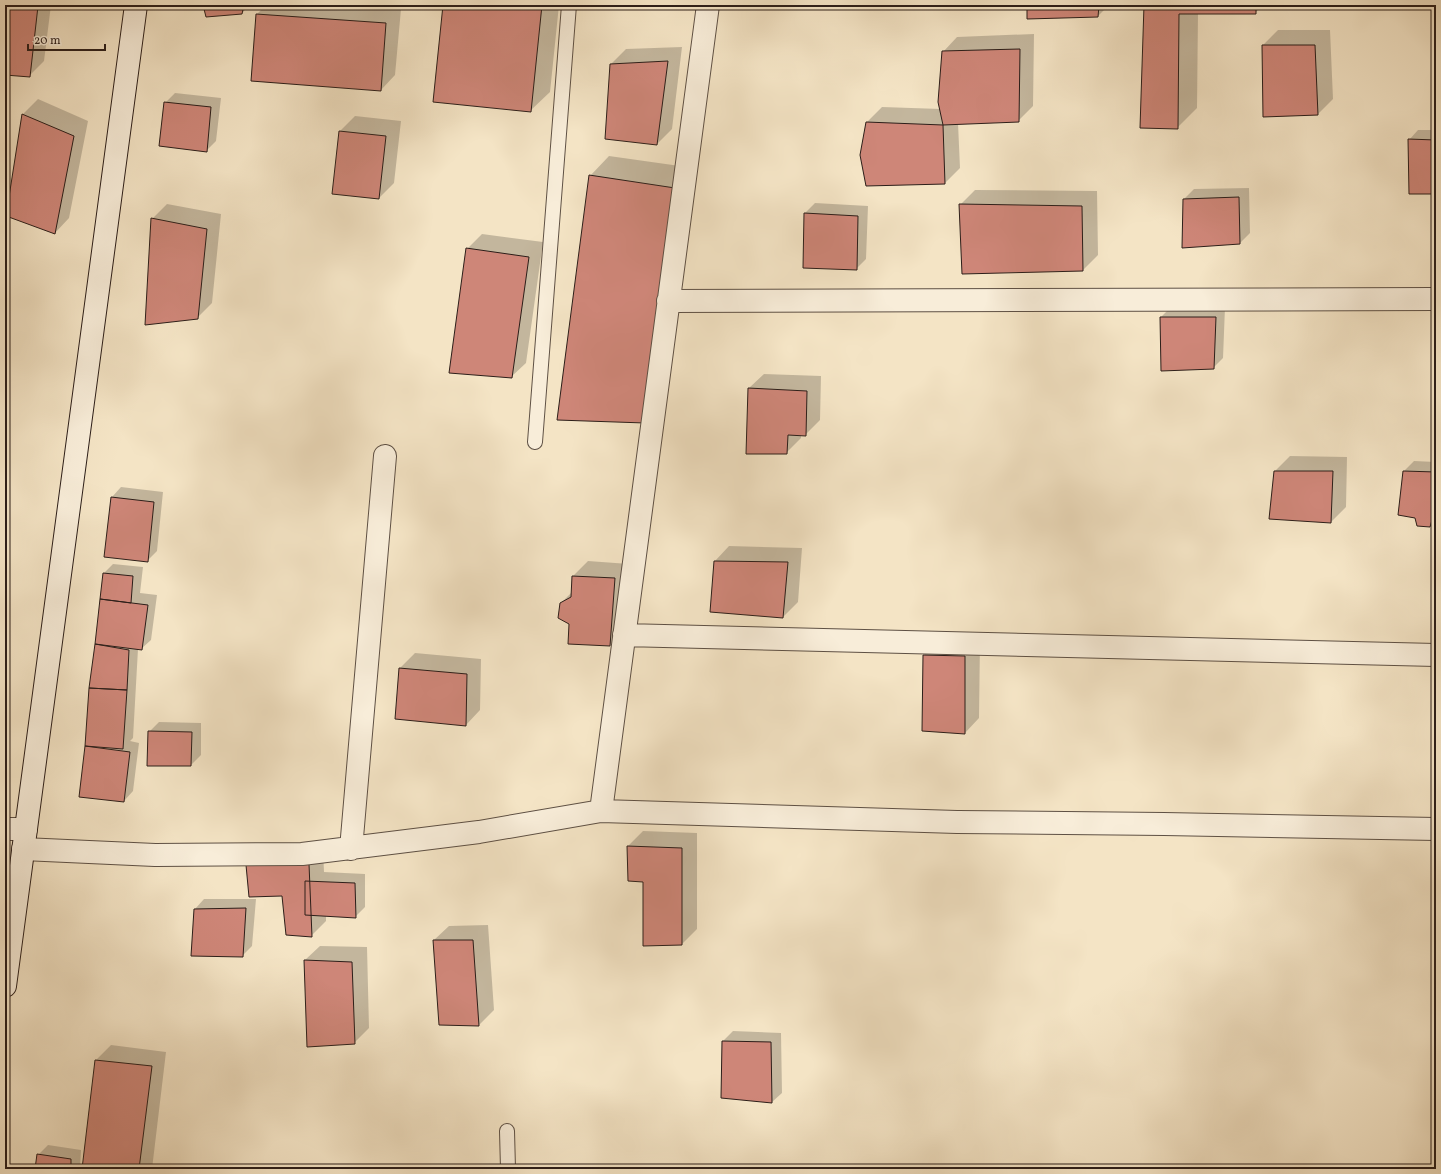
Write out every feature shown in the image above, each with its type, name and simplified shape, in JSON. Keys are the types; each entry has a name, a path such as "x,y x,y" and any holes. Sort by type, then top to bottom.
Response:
{"street":[{"path":"5,986 18,836 136,5"},
{"path":"601,812 708,5"},
{"path":"668,300 1436,299"},
{"path":"351,848 385,456"},
{"path":"624,635 1436,655"},
{"path":"18,836 155,855 302,854 479,832 601,812 957,822 1436,829"}],"lane":[{"path":"535,442 569,5"},
{"path":"507,1131 508,1169"}],"building":[{"path":"203,5 244,5 242,14 206,17"},
{"path":"443,5 542,5 531,112 433,102"},
{"path":"1027,5 1099,5 1098,17 1027,19"},
{"path":"1144,5 1256,5 1256,14 1179,14 1178,129 1140,128"},
{"path":"38,6 30,77 5,75 5,9"},
{"path":"256,14 386,23 381,91 251,81"},
{"path":"1262,45 1315,45 1318,115 1263,117"},
{"path":"1020,49 1019,122 943,125 938,102 942,51"},
{"path":"668,61 657,145 605,139 610,64"},
{"path":"164,102 211,107 207,152 159,146"},
{"path":"22,114 74,136 55,234 6,216"},
{"path":"866,122 943,125 945,184 866,186 860,155"},
{"path":"339,131 386,136 379,199 332,194"},
{"path":"1408,139 1436,140 1436,194 1409,194"},
{"path":"589,175 675,188 645,423 557,420"},
{"path":"1239,197 1240,244 1182,248 1183,199"},
{"path":"959,204 1082,206 1083,271 962,274"},
{"path":"804,213 858,216 857,270 803,268"},
{"path":"151,218 207,229 198,319 145,325"},
{"path":"466,248 529,257 512,378 449,373"},
{"path":"1160,317 1216,317 1214,369 1161,371"},
{"path":"748,388 807,391 806,436 788,435 787,454 746,454"},
{"path":"1274,471 1333,471 1331,523 1269,519"},
{"path":"1403,471 1436,472 1436,520 1432,520 1430,527 1417,526 1415,518 1398,515"},
{"path":"111,497 154,502 148,562 104,557"},
{"path":"714,561 788,562 783,618 710,612"},
{"path":"103,573 133,576 131,603 100,599"},
{"path":"572,576 615,578 610,646 568,644 569,624 558,618 560,603 571,597"},
{"path":"100,599 148,605 142,650 95,644"},
{"path":"95,644 129,650 127,690 89,688"},
{"path":"923,655 965,656 965,734 922,731"},
{"path":"399,668 467,674 466,726 395,719"},
{"path":"89,688 127,690 123,749 85,746"},
{"path":"148,731 192,732 191,766 147,766"},
{"path":"85,746 130,752 124,802 79,797"},
{"path":"627,846 682,848 682,945 643,946 643,882 628,881"},
{"path":"309,864 312,937 286,935 282,896 249,897 246,865"},
{"path":"305,881 355,883 356,918 305,915"},
{"path":"246,908 243,957 191,956 194,909"},
{"path":"433,940 473,940 479,1026 439,1025"},
{"path":"304,960 352,962 355,1044 307,1047"},
{"path":"722,1041 771,1042 772,1103 721,1098"},
{"path":"95,1060 152,1066 139,1169 82,1169"},
{"path":"37,1154 71,1159 71,1169 35,1169"}]}
